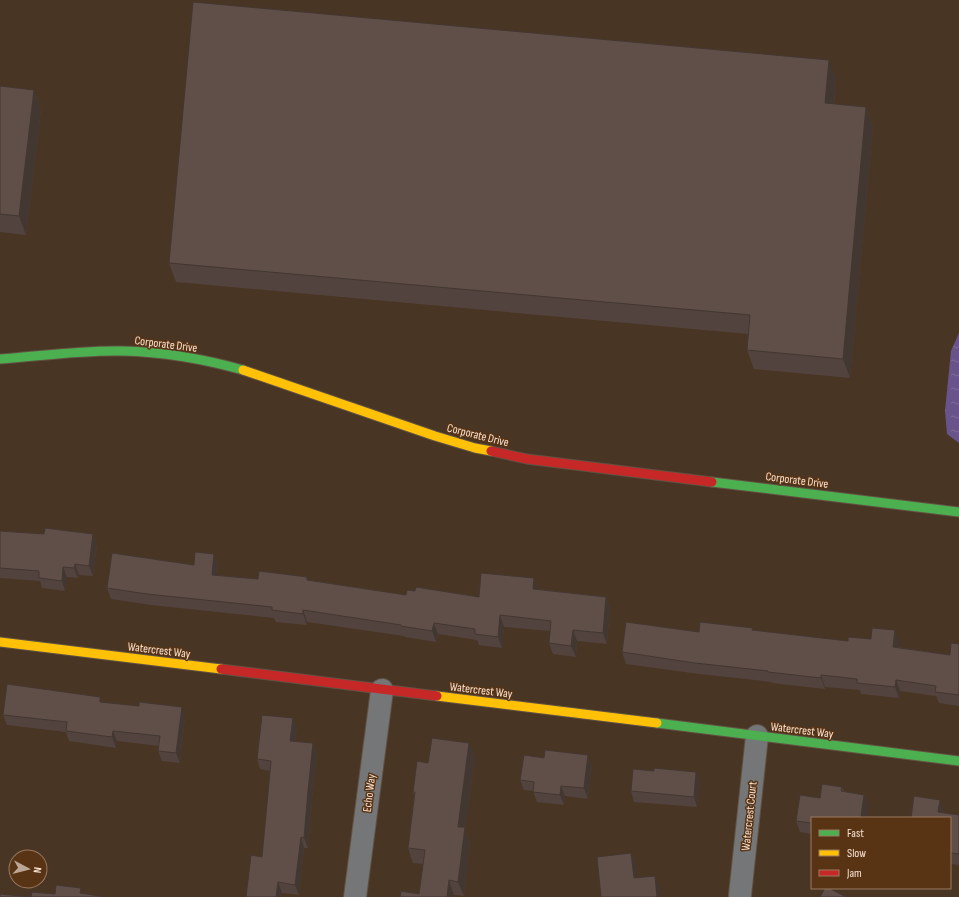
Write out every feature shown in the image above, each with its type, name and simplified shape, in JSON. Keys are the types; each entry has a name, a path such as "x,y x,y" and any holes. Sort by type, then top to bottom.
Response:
{"street":[{"name":"Corporate Drive","path":"0,359 123,351 189,358 252,373 435,436 475,448 526,459 959,512"},
{"name":"Watercrest Way","path":"0,642 959,761"},
{"name":"Echo Way","path":"355,897 382,690"},
{"name":"Watercrest Court","path":"740,896 757,736"}],"water":[{"path":"959,333 959,443 947,434 945,411 951,351"}],"building":[{"path":"193,2 829,60 825,103 866,107 843,359 747,350 750,315 169,263"},
{"path":"0,86 34,90 19,216 0,214"},
{"path":"45,528 93,534 89,566 75,564 74,568 63,567 62,581 39,578 39,571 0,568 0,531 44,534"},
{"path":"195,552 214,554 212,575 258,579 259,571 307,577 307,580 406,595 407,590 415,591 416,587 479,597 481,573 534,578 533,589 606,597 603,633 573,630 571,646 549,643 551,621 500,615 498,637 475,634 475,629 434,623 432,631 303,610 303,614 272,610 272,607 147,594 107,588 112,553 194,565"},
{"path":"626,622 699,632 700,622 753,628 752,630 848,641 848,637 871,639 872,628 895,630 893,647 950,655 951,643 959,644 959,695 935,692 936,686 896,680 895,687 857,683 857,679 821,675 821,678 768,672 622,652"},
{"path":"7,684 100,697 100,702 139,706 139,702 182,707 176,753 158,751 160,736 113,731 112,737 66,731 67,722 3,715"},
{"path":"262,715 293,718 290,741 313,743 304,838 301,837 295,885 278,882 276,897 246,897 251,855 262,857 271,761 257,759"},
{"path":"432,738 469,743 458,827 465,827 458,882 449,880 447,897 400,897 401,891 419,894 425,850 408,848 415,792 413,792 417,761 428,763"},
{"path":"545,750 588,755 584,788 561,786 560,795 533,792 534,782 520,780 524,755 544,758"},
{"path":"654,768 696,772 694,797 631,791 633,769 654,771"},
{"path":"822,784 842,787 841,791 864,795 861,817 811,817 811,823 796,821 800,795 820,798"},
{"path":"914,796 940,800 938,812 959,815 959,854 951,853 951,817 911,817"},
{"path":"631,853 634,878 655,876 657,897 601,897 597,857"},
{"path":"56,885 81,888 80,893 106,897 31,897 32,892 55,894"},
{"path":"824,889 831,889 846,897 820,897"},
{"path":"0,894 31,897 0,897"}],"traffic: fast":[{"path":"0,359 91,351 122,351 183,357 243,370"},
{"path":"712,482 959,512"},
{"path":"657,723 959,761"}],"traffic: slow":[{"path":"243,370 435,436 475,448 491,451"},
{"path":"0,642 221,669"},
{"path":"437,696 657,723"}],"traffic: jam":[{"path":"491,451 527,459 712,482"},
{"path":"221,669 437,696"}]}
